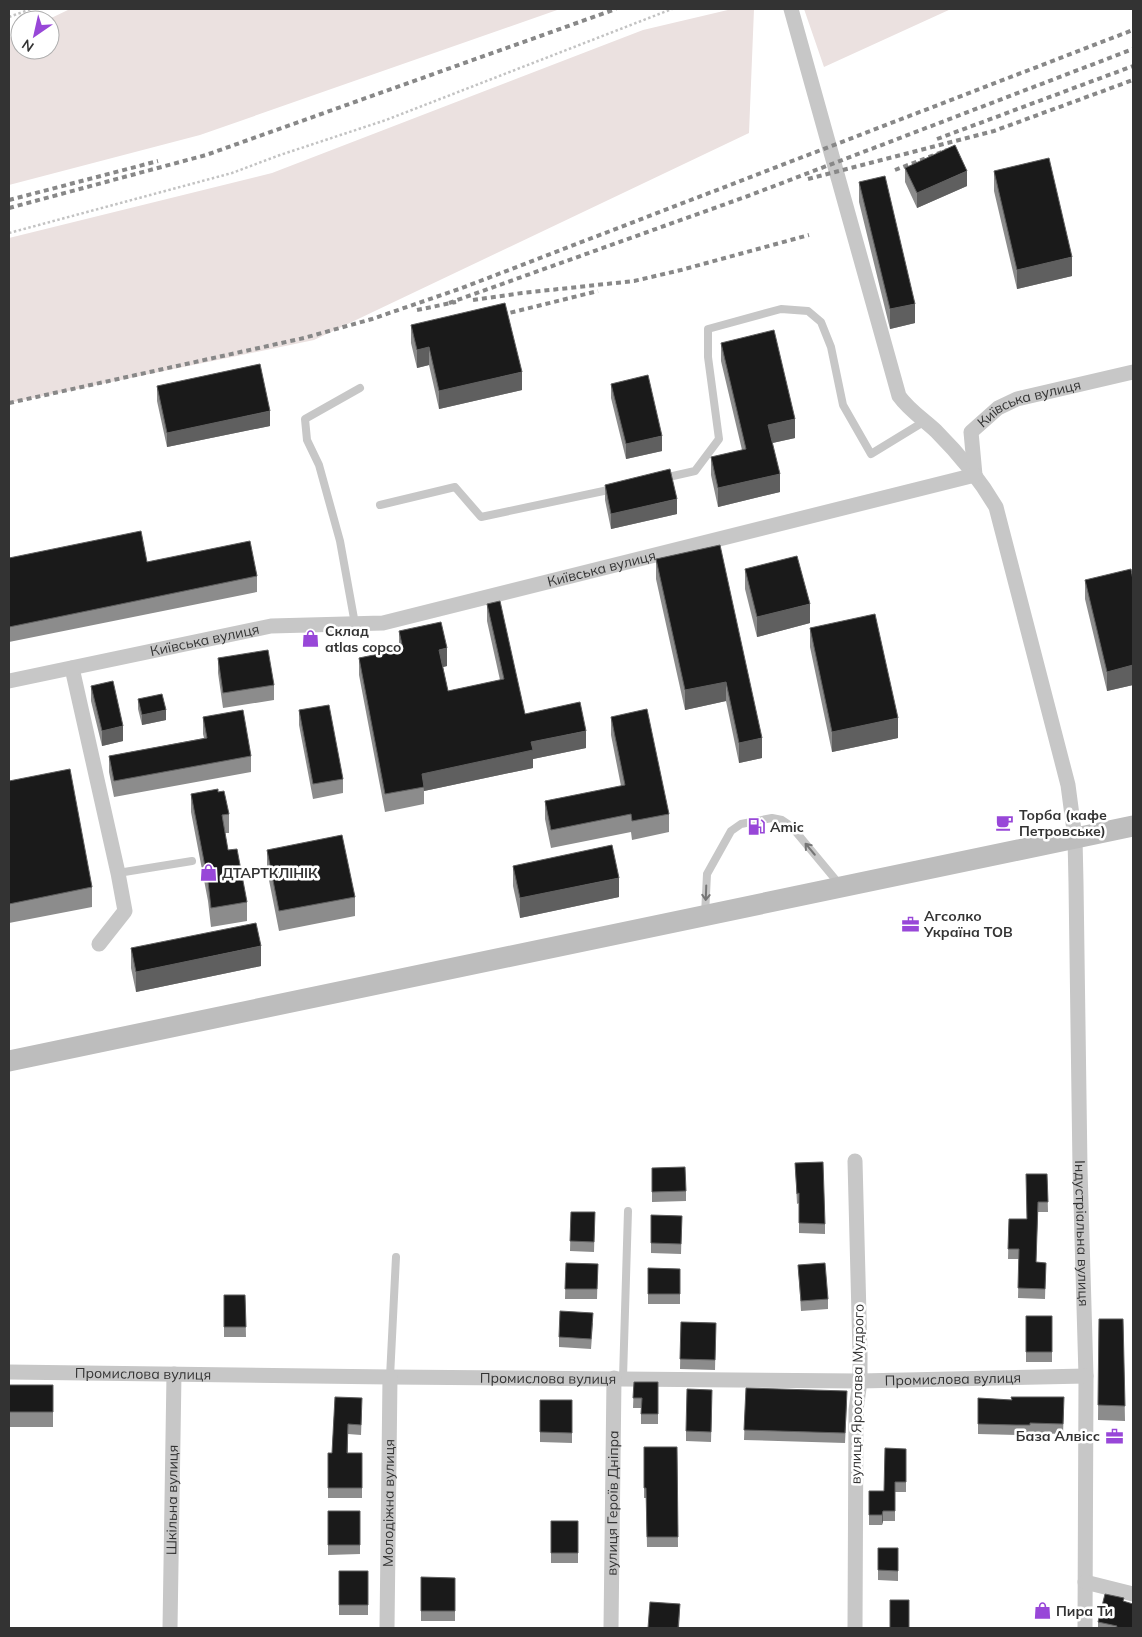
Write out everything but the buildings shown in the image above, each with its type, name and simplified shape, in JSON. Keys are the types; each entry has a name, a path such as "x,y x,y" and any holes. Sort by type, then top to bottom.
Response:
{"main road":[{"path":"9,1061 1133,826"}],"street":[{"name":"Індустріальна вулиця","path":"791,9 899,396 910,409 955,450 975,475 996,507 1068,785 1074,838 1086,1376 1085,1628"},
{"name":"Київська вулиця","path":"9,681 271,626 383,623 975,475 971,432 998,408 1017,399 1133,372"},
{"path":"72,668 125,910 99,944"},
{"name":"вулиця Ярослава Мудрого","path":"855,1161 860,1381 856,1410 855,1628"},
{"name":"Промислова вулиця","path":"9,1372 860,1381 1086,1376"},
{"name":"Шкільна вулиця","path":"170,1628 174,1374"},
{"name":"Молодіжна вулиця","path":"387,1628 390,1377"},
{"name":"вулиця Героїв Дніпра","path":"611,1628 619,1378"},
{"path":"1085,1582 1133,1594"}],"lane":[{"path":"656,480 695,471 719,439 708,358 708,329 781,309 808,311 821,322 831,347 843,405 871,454 925,421"},
{"path":"355,624 340,541 319,465 307,440 305,419 360,388"},
{"path":"380,505 455,487 481,517 617,488"},
{"path":"705,915 707,874 731,831 740,824 772,818 782,820 791,826 841,887"},
{"path":"118,873 192,861"},
{"path":"619,1378 628,1212"},
{"path":"390,1377 396,1257"}],"path":[{"path":"9,17 31,9"},
{"path":"9,233 232,173 386,120 672,9"}],"shaded area":[{"path":"70,9 560,9 200,135 9,185 9,38 10,60 60,60 60,14"},
{"path":"732,9 754,9 749,133 314,340 9,403 9,238 272,173 643,30"},
{"path":"804,9 951,9 824,67"}],"railway":[{"path":"9,208 206,155 616,9"},
{"path":"9,403 304,338 372,319 462,288 1133,30"},
{"path":"449,303 748,196 1133,49"},
{"path":"937,139 1133,66"},
{"path":"808,179 994,131 1133,80"},
{"path":"895,170 947,150"},
{"path":"9,200 158,161"},
{"path":"473,300 634,281 809,235"},
{"path":"493,317 598,291"},
{"path":"417,310 456,302"}],"place":[{"name":"Склад atlas copco","path":"311,639"},
{"name":"Торба (кафе Петровське)","path":"1005,823"},
{"name":"Amic","path":"756,827"},
{"name":"ДТАРТКЛІНІК","path":"208,873"},
{"name":"Агсолко Україна ТОВ","path":"910,924"},
{"name":"База Алвісс","path":"1114,1436"},
{"name":"Пира Ти","path":"1042,1611"}]}
